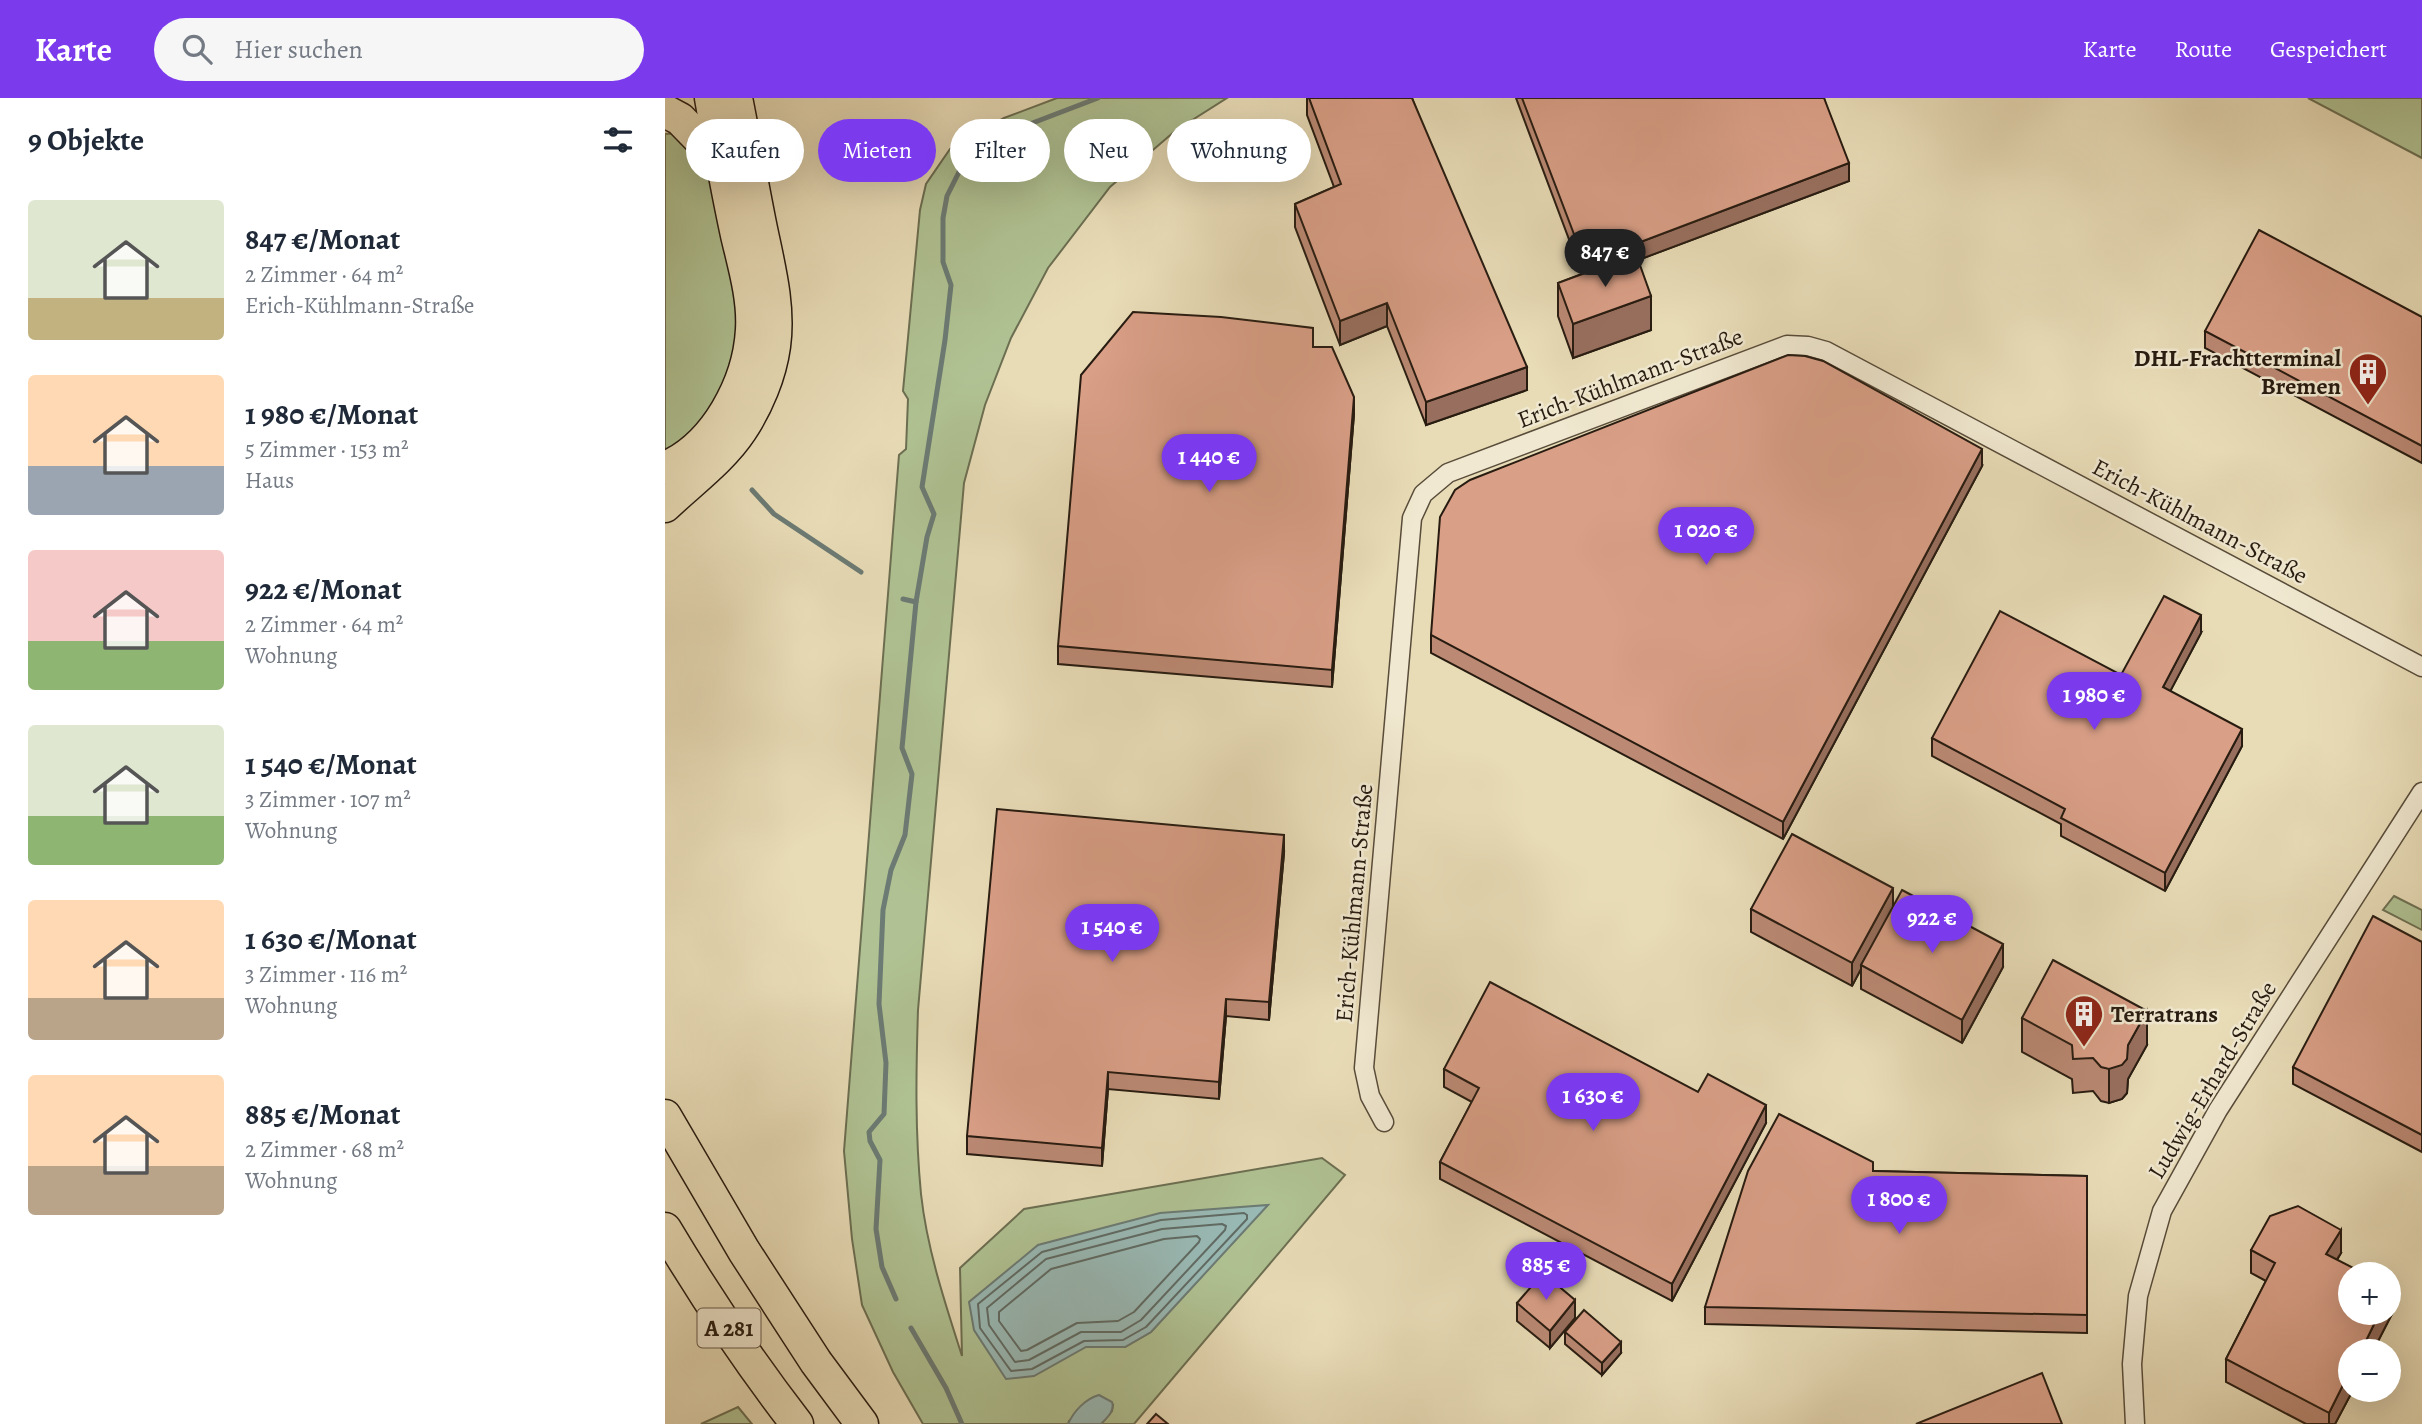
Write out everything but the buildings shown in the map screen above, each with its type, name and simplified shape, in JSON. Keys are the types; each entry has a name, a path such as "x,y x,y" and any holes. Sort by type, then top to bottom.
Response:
{"highway":[{"path":"711,98 714,119"},
{"path":"665,506 722,453 740,432 769,369 774,345 775,313 771,279 736,98"},
{"path":"665,111 686,125"},
{"path":"665,468 677,463 702,442 722,418 745,370 752,329 750,294 726,182"},
{"name":"A 281","path":"665,1116 744,1251 816,1362 862,1424"},
{"name":"A 281","path":"665,1229 691,1273 776,1398 797,1424"}],"street":[{"name":"Erich-Kühlmann-Straße","path":"1384,1122 1370,1096 1364,1069 1412,518 1423,494 1448,473 1787,345 1808,346 1826,351 2422,667"},
{"name":"Ludwig-Erhard-Straße","path":"2135,1424 2132,1364 2138,1296 2162,1211 2218,1110 2422,792"}],"green space":[{"path":"1057,98 1227,98 1194,119 1167,119 1167,138 1153,150 1153,119 1064,119 1064,182 1116,182 1048,268 1011,338 985,405 964,483 918,1010 916,1079 924,1215 937,1276 962,1356 960,1268 1024,1209 1322,1158 1345,1175 1134,1424 1101,1424 1112,1411 1113,1405 1069,1421 1068,1424 923,1424 893,1372 862,1305 852,1239 844,1151 899,455 906,449 908,399 903,391 920,210 926,184 936,182 936,169 950,149 950,182 1050,182 1050,119 1002,119","holes":["1267,1205 1151,1332 1125,1347 1086,1347"]},
{"path":"2308,98 2422,98 2422,158"},
{"path":"677,133 686,142 686,182 719,182 744,348 696,436 665,456 665,134"},
{"path":"2394,896 2422,910 2422,930 2383,910"},
{"path":"738,1407 752,1424 701,1424"}],"water":[{"path":"1268,1205 1151,1332 1125,1347 1086,1347 1034,1376 1006,1379 974,1330 969,1302 1038,1245 1160,1213"},
{"path":"1099,1395 1113,1405 1110,1414 1101,1424 1068,1424 1081,1406"}],"waterway":[{"path":"896,1299 882,1267 876,1229 880,1160 870,1141 869,1132 884,1114 886,1063 879,1004 883,910 891,870 905,835 912,774 902,748 916,602 927,537 934,514 922,487 951,285 943,262 943,218 947,196 961,168 989,145 1022,127 1098,98"},
{"path":"752,490 774,514 861,572"},
{"path":"903,599 916,602"},
{"path":"911,1328 946,1388 962,1424"}],"place":[{"name":"DHL-Frachtterminal Bremen","path":"2368,406"},
{"name":"Terratrans","path":"2084,1048"}]}
